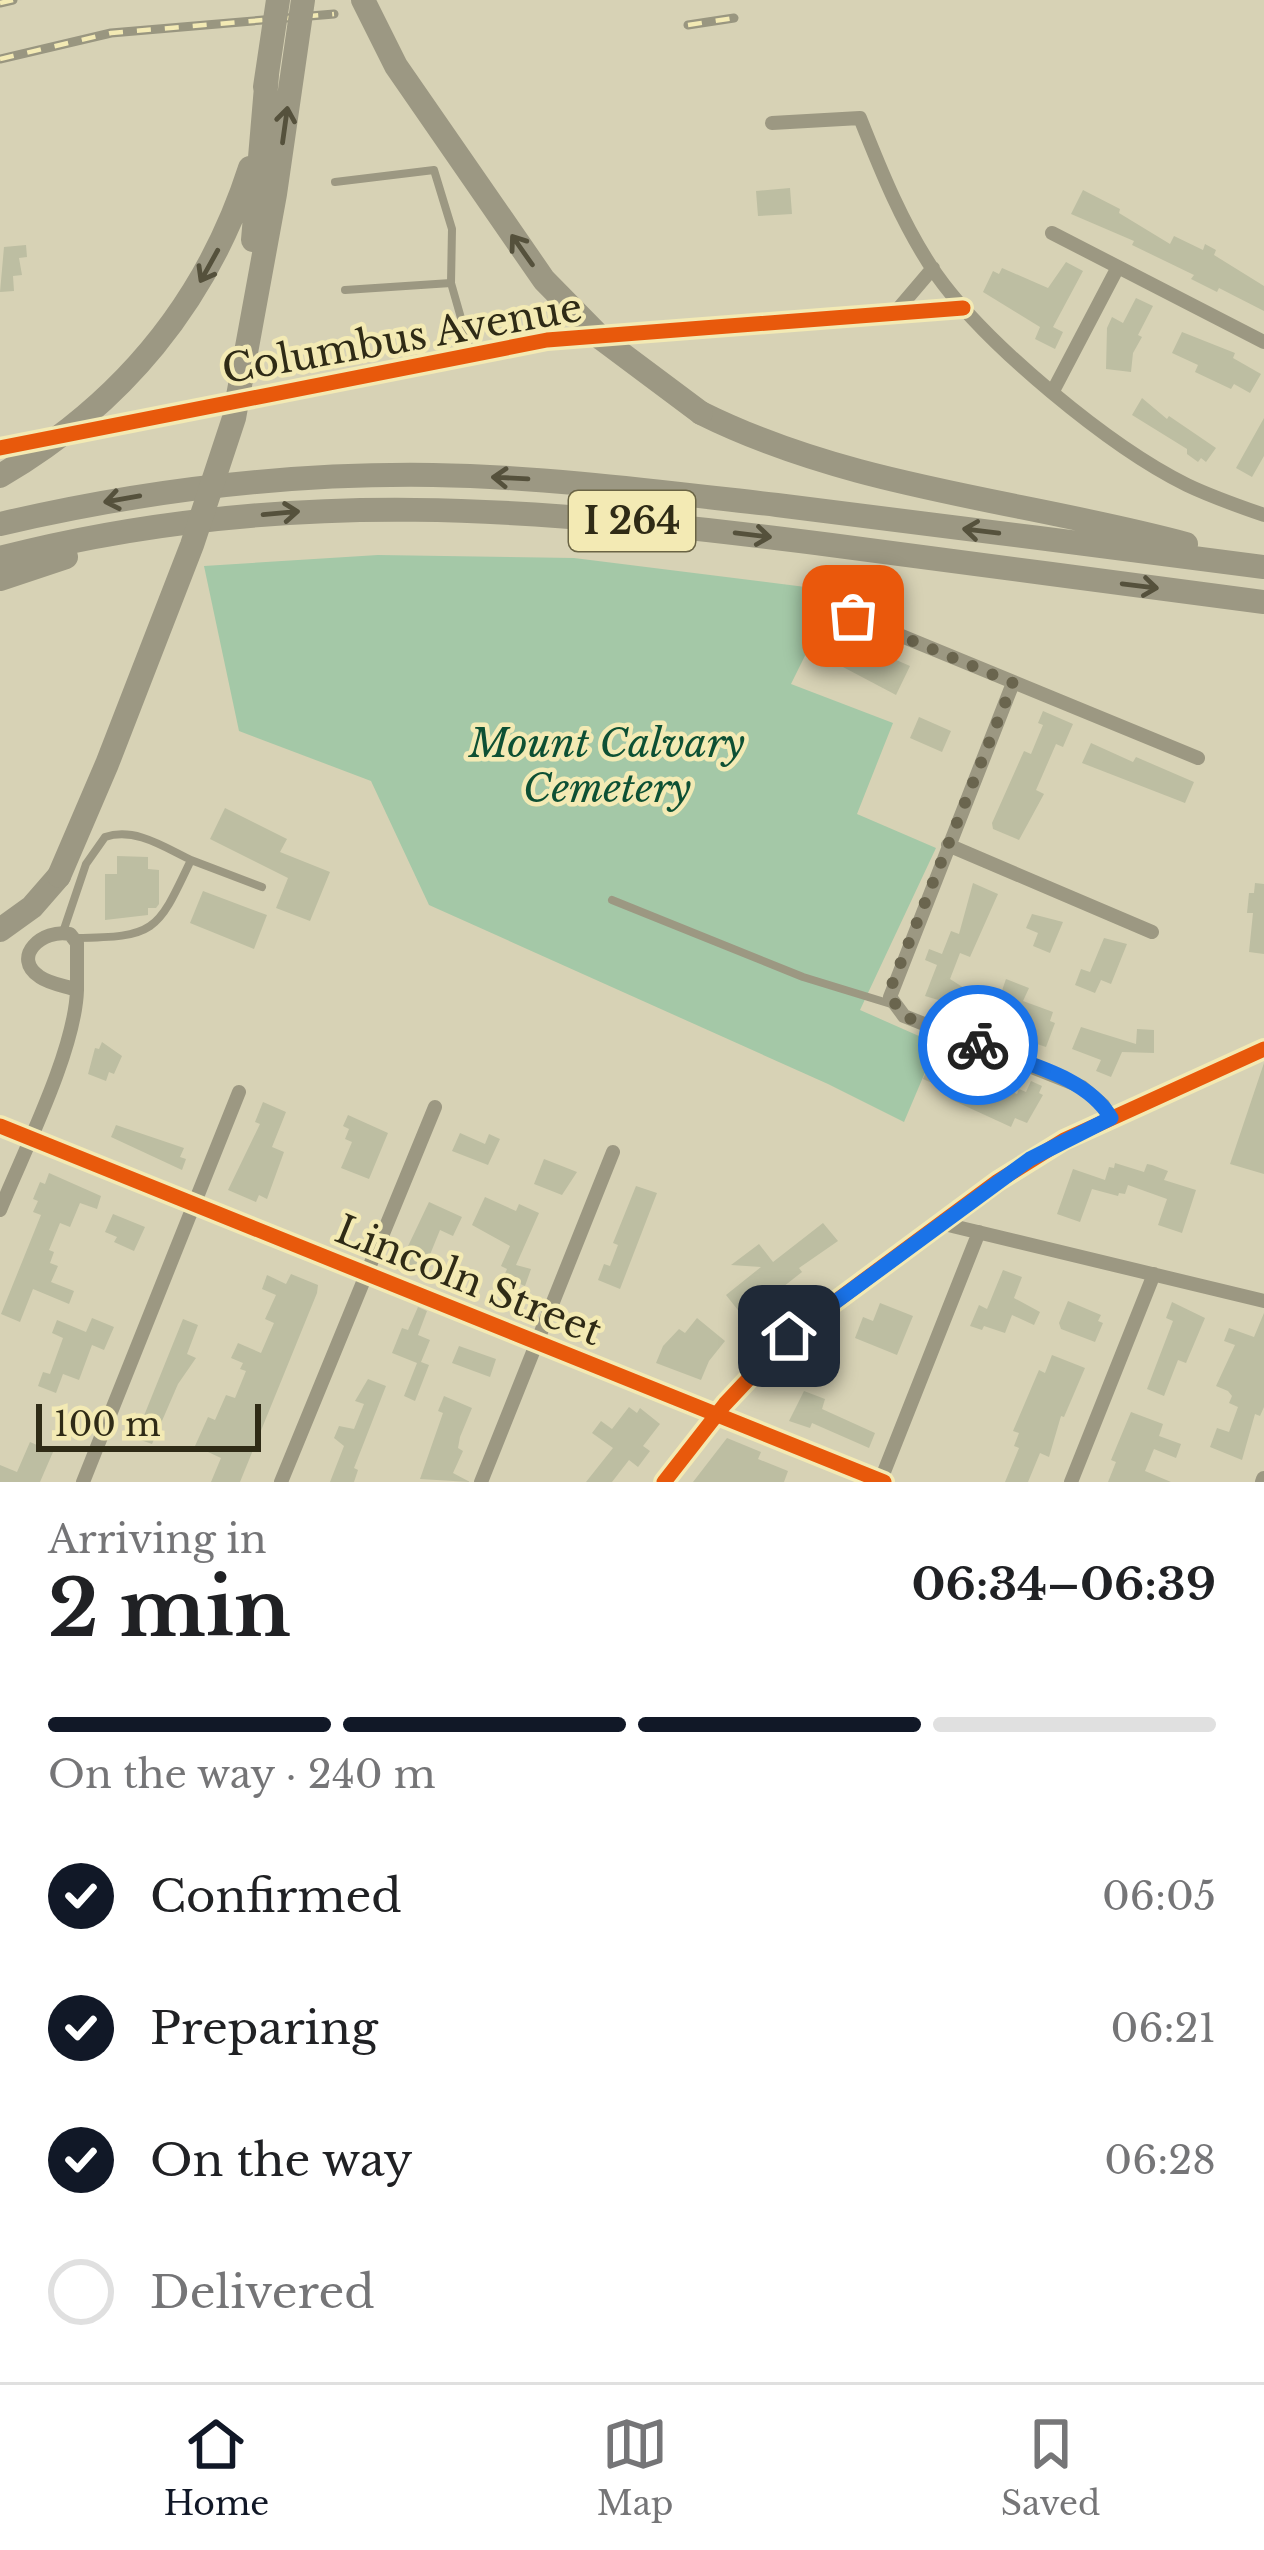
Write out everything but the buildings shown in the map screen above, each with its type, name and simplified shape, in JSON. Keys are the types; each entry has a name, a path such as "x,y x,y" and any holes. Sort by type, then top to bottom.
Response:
{"highway":[{"path":"0,476 109,398 186,306 224,240 251,163 278,0"},
{"path":"0,930 32,907 107,764 192,545 234,418 263,265 303,0"},
{"path":"363,0 396,65 544,280 602,340 700,413 791,454 1148,533 1264,566"},
{"path":"0,911 53,872 226,404 251,260 267,75"},
{"name":"I 264","path":"0,524 103,502 250,483 481,476 640,489 1264,566"},
{"name":"I 264","path":"0,558 148,527 343,508 545,513 688,527 1264,602"},
{"path":"0,579 148,527"}],"street":[{"path":"772,123 860,118 900,210 933,268 963,308 1053,391 1183,483 1263,512"},
{"path":"1052,233 1264,342"},
{"path":"1053,391 1118,267"},
{"path":"893,315 933,268"},
{"name":"Columbus Avenue","path":"0,448 471,353 624,332 963,308"},
{"path":"853,616 1198,758"},
{"path":"1013,683 891,987 893,1005 904,1016 1082,1087 1111,1118"},
{"path":"948,845 1152,932"},
{"path":"0,1210 72,1029 77,989 69,935 42,936 32,946 29,959 40,977 77,989"},
{"path":"664,1482 716,1415 789,1336 940,1223 1030,1159 1264,1049"},
{"path":"83,1482 239,1092"},
{"path":"281,1482 435,1107"},
{"name":"Lincoln Street","path":"0,1126 882,1482"},
{"path":"482,1482 613,1152"},
{"path":"940,1223 1264,1301"},
{"path":"882,1482 979,1232"},
{"path":"1071,1482 1154,1274"}],"lane":[{"path":"334,182 434,170 452,229 451,284 471,353"},
{"path":"345,290 451,284"},
{"path":"191,860 164,915 152,928 116,938 69,935 86,864 105,837 124,833 143,838 262,887"},
{"path":"612,900 802,977 893,1005"}],"green space":[{"name":"Mount Calvary Cemetery","path":"378,555 574,558 837,591 791,684 893,723 857,814 936,848 860,1010 937,1044 904,1122 429,905 371,781 239,731 204,566"}],"railway":[{"path":"0,3 13,0"},
{"path":"0,59 111,33 334,14"},
{"path":"688,25 734,18"}],"cycle path":[{"path":"0,448 547,340 963,308"},
{"path":"664,1482 725,1404 789,1336 998,1181 1064,1140 1264,1049"},
{"path":"0,1126 884,1482"}],"way so far":[{"path":"853,616 1013,683 890,997 904,1016 978,1045"}],"route":[{"path":"789,1336 1030,1159 1111,1118 1082,1087 978,1045"}]}
